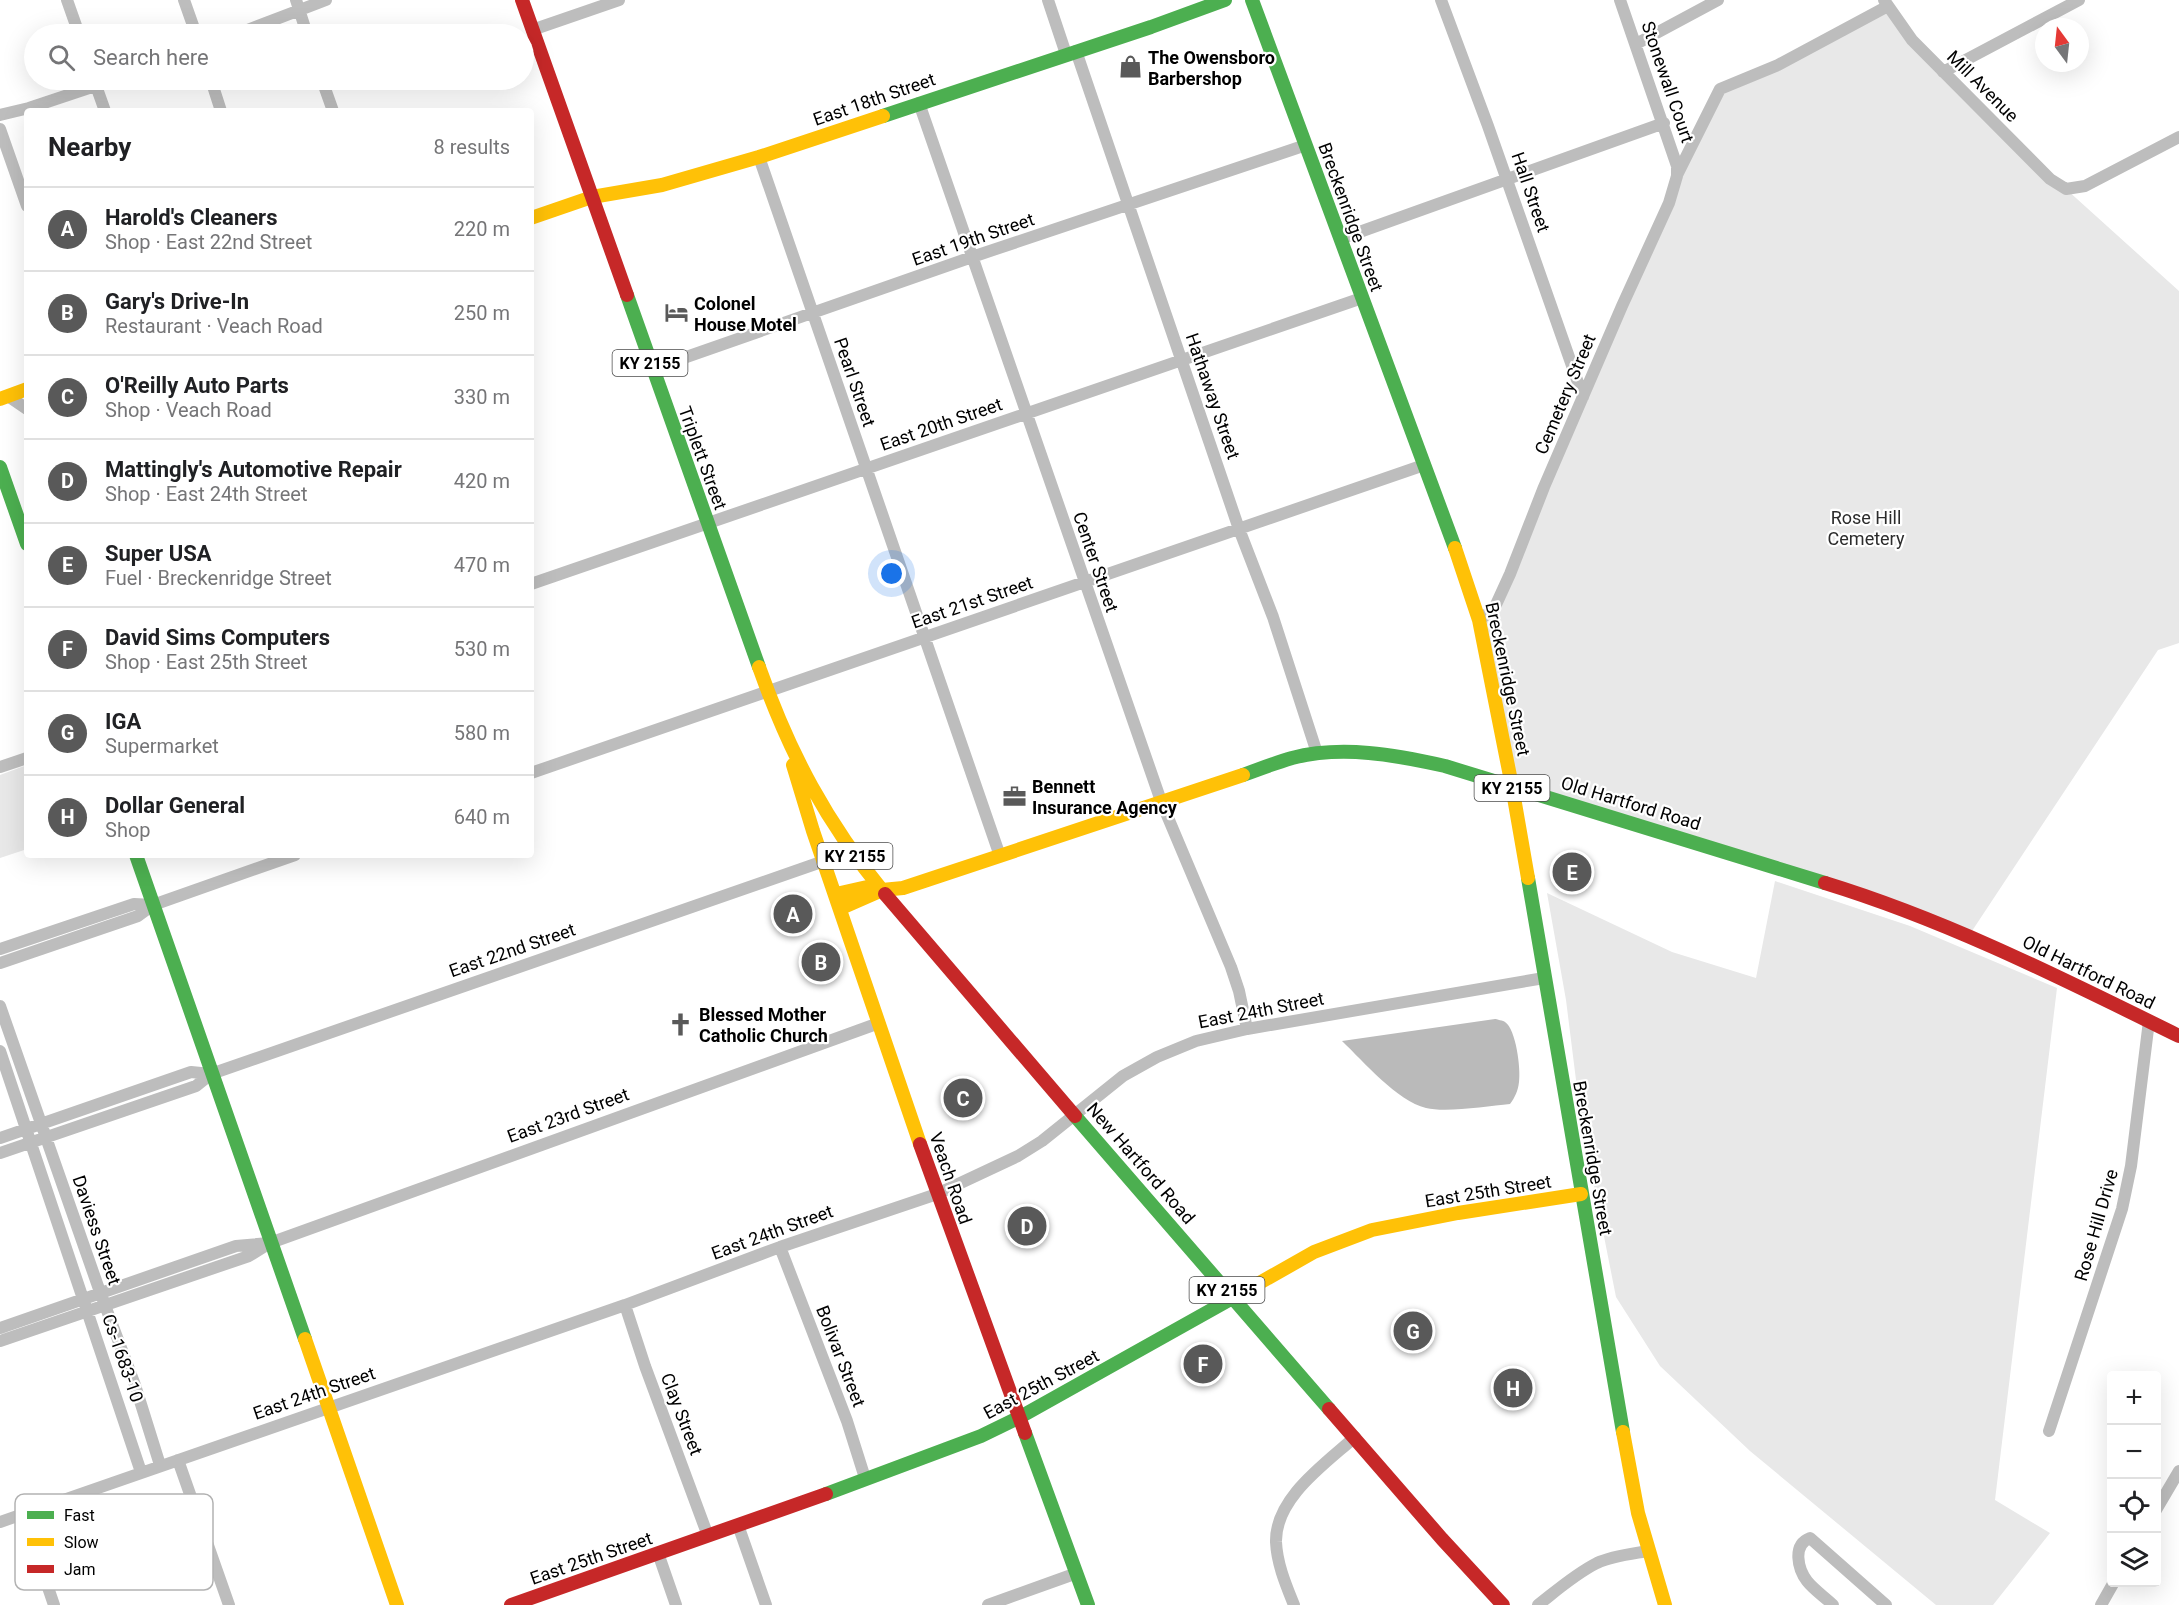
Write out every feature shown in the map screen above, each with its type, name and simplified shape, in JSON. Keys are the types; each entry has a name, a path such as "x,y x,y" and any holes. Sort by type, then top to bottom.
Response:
{"main road":[{"name":"Triplett Street","path":"522,0 530,24"},
{"name":"East 18th Street","path":"534,217 592,197 662,185 759,157 1225,0"},
{"name":"Breckenridge Street","path":"1252,0 1479,620 1512,786 1636,1502 1665,1605"},
{"name":"Triplett Street","path":"534,36 780,724"},
{"path":"4,397 24,390"},
{"path":"0,467 24,535"},
{"name":"Veach Road","path":"780,724 937,1194 1088,1605"},
{"name":"New Hartford Road","path":"780,724 817,800 882,890 1354,1437 1503,1605"},
{"name":"Old Hartford Road","path":"882,890 903,888 1272,764 1317,753 1354,751 1416,759 1817,879 1932,919 2021,957 2179,1036"},
{"path":"137,858 397,1605"},
{"path":"836,894 867,887 882,890"},
{"path":"841,908 882,890"},
{"name":"East 25th Street","path":"511,1605 981,1436 1020,1418 1314,1252 1372,1230 1458,1213 1581,1194"}],"street":[{"path":"67,0 75,24"},
{"path":"184,0 192,24"},
{"path":"258,24 297,5 326,0"},
{"path":"534,29 619,0"},
{"name":"Hathaway Street","path":"1048,0 1071,52 1127,204 1239,529 1273,617 1317,753"},
{"name":"Hall Street","path":"1441,0 1507,179 1583,397"},
{"name":"Stonewall Court","path":"1620,0 1664,123 1677,166 1677,176"},
{"path":"1636,44 1718,0"},
{"path":"1943,72 2079,0"},
{"name":"Mill Avenue","path":"1886,3 1912,40 2050,179 2066,189 2085,186 2179,137"},
{"name":"Cemetery Street","path":"1479,620 1494,609 1583,397 1669,203 1677,176 1720,89 1778,65 1886,3"},
{"path":"297,5 304,24"},
{"path":"29,108 75,90"},
{"path":"98,90 104,108"},
{"path":"214,90 220,108"},
{"path":"326,90 332,108"},
{"name":"Center Street","path":"919,103 1161,801 1231,967 1247,1029"},
{"path":"0,115 24,109"},
{"path":"1340,238 1664,123"},
{"path":"0,129 24,197"},
{"name":"East 19th Street","path":"652,369 972,257 1306,145"},
{"name":"Pearl Street","path":"759,157 1000,856"},
{"name":"East 20th Street","path":"534,583 1362,298"},
{"path":"4,397 24,407"},
{"name":"East 21st Street","path":"534,772 1424,465"},
{"path":"0,767 24,759"},
{"path":"0,963 138,916 153,905 286,858"},
{"name":"East 22nd Street","path":"0,1153 196,1086 211,1074 824,861"},
{"path":"0,949 134,904 153,905"},
{"name":"East 24th Street","path":"79,1494 625,1305 780,1247 937,1194 1018,1156 1123,1076 1157,1057 1196,1041 1247,1029 1544,978"},
{"name":"Daviess Street","path":"0,1006 135,1385 160,1466"},
{"name":"Rose Hill Drive","path":"2049,1431 2122,1209 2131,1166 2149,1021"},
{"name":"East 23rd Street","path":"0,1341 249,1256 270,1243 879,1023"},
{"name":"Cs-1683-10","path":"0,1051 141,1472"},
{"name":"East 22nd Street","path":"0,1138 191,1072 211,1074"},
{"name":"East 23rd Street","path":"0,1328 236,1246 270,1243"},
{"name":"Bolivar Street","path":"780,1247 847,1421 865,1478"},
{"name":"Clay Street","path":"625,1305 645,1366 708,1536"},
{"path":"1294,1605 1278,1557 1277,1525 1295,1491 1354,1437"},
{"path":"178,1460 190,1494"},
{"path":"2161,1503 2179,1471"},
{"name":"East 24th Street","path":"0,1522 15,1517"},
{"path":"738,1525 766,1605"},
{"path":"1833,1605 1807,1580 1799,1563 1799,1548 1803,1541 1810,1538 1886,1605"},
{"path":"1538,1605 1596,1563 1648,1551"},
{"path":"658,1553 676,1605"},
{"path":"213,1560 229,1605"},
{"path":"988,1605 1077,1573"},
{"path":"2101,1605 2111,1587"},
{"path":"49,1590 54,1605"}],"green space":[{"name":"Rose Hill Cemetery","path":"1888,6 1901,27 2066,189 2179,291 2179,643 2158,650 1970,934 1512,786 1479,620 1494,609 1720,89"},
{"path":"24,766 24,850 0,858 0,775"},
{"path":"1775,881 1910,926 2057,988 1995,1500 2050,1533 1993,1605 1936,1605 1750,1451 1660,1366 1616,1297 1581,1120 1566,1000 1547,893 1672,952 1756,978"}],"shaded area":[{"path":"1495,1019 1509,1026 1517,1050 1519,1082 1510,1104 1444,1110 1415,1104 1381,1080 1342,1041"}],"traffic: fast":[{"path":"883,116 1225,0"},
{"path":"1252,0 1455,548"},
{"path":"627,295 759,667"},
{"path":"0,467 24,535"},
{"path":"1243,775 1292,758 1330,752 1369,753 1407,758 1445,766 1825,883"},
{"path":"137,858 305,1339"},
{"path":"1528,878 1623,1432"},
{"path":"1075,1116 1329,1409"},
{"path":"826,1494 981,1436 1020,1417 1254,1286"},
{"path":"1025,1433 1088,1605"}],"traffic: slow":[{"path":"534,217 592,197 662,185 759,157 883,116"},
{"path":"0,399 24,390"},
{"path":"1455,548 1479,620 1528,878"},
{"path":"759,667 783,729 812,786 845,840 885,894"},
{"path":"793,765 813,831 920,1144"},
{"path":"836,894 867,887 882,890 903,888 1243,775"},
{"path":"841,908 882,890"},
{"path":"1254,1286 1314,1252 1372,1230 1458,1213 1581,1194"},
{"path":"305,1339 397,1605"},
{"path":"1623,1432 1638,1513 1665,1605"}],"traffic: jam":[{"path":"522,0 531,24"},
{"path":"534,34 627,295"},
{"path":"1825,883 1916,915 2005,952 2179,1036"},
{"path":"885,894 1075,1116"},
{"path":"920,1144 1025,1433"},
{"path":"1329,1409 1442,1539 1503,1605"},
{"path":"511,1605 826,1494"}],"place":[{"name":"The Owensboro Barbershop","path":"1130,67"},
{"name":"Colonel House Motel","path":"676,313"},
{"name":"Bennett Insurance Agency","path":"1014,796"},
{"name":"Super USA","path":"1572,872"},
{"name":"Harold's Cleaners","path":"793,914"},
{"name":"Gary's Drive-In","path":"821,962"},
{"name":"Blessed Mother Catholic Church","path":"681,1024"},
{"name":"O'Reilly Auto Parts","path":"963,1098"},
{"name":"Mattingly's Automotive Repair","path":"1027,1226"},
{"name":"IGA","path":"1413,1331"},
{"name":"David Sims Computers","path":"1203,1364"},
{"name":"Dollar General","path":"1513,1388"}]}
